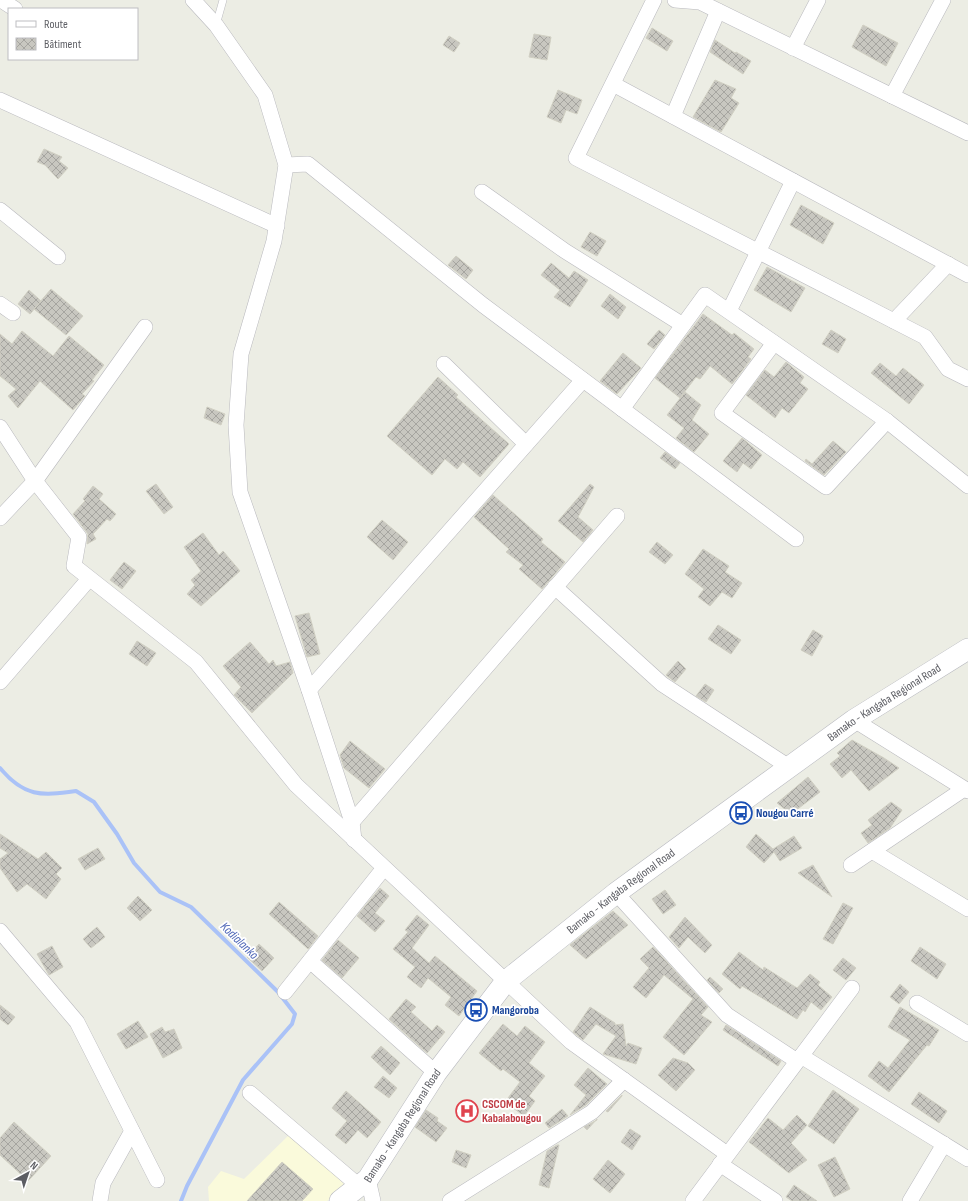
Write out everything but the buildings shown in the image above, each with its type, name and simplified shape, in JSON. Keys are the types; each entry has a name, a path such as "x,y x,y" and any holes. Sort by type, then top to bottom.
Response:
{"street":[{"path":"1,0 13,8"},
{"path":"193,0 216,25 265,94 286,165 274,241 241,354 236,425 240,492 309,690 352,822 354,840"},
{"path":"654,0 576,158 925,337 948,369 968,379"},
{"path":"675,0 700,1 968,133"},
{"path":"793,48 818,0"},
{"path":"892,96 943,0"},
{"path":"674,116 718,11"},
{"path":"613,84 968,275"},
{"path":"0,100 277,226"},
{"path":"286,165 308,164 483,305 796,539"},
{"path":"729,311 793,181"},
{"path":"482,192 565,251 683,325"},
{"path":"0,210 58,257"},
{"path":"894,321 948,264"},
{"path":"622,410 705,295 887,421 968,486"},
{"path":"0,304 13,313"},
{"path":"0,518 35,481 145,326"},
{"path":"774,343 722,413 826,487 887,421"},
{"path":"444,364 526,444"},
{"path":"309,690 583,380"},
{"path":"0,427 35,481 79,537 74,566 196,662 296,785 571,1042 624,1080 775,1201"},
{"path":"352,822 617,516"},
{"path":"0,682 90,579"},
{"path":"555,587 662,684 789,767"},
{"name":"Bamako - Kangaba Regional Road","path":"340,1201 367,1189 436,1073 506,981 616,893 854,720 966,653"},
{"path":"852,865 966,790 854,720"},
{"path":"872,851 968,910"},
{"path":"285,992 384,868"},
{"path":"616,893 727,1015 968,1159"},
{"path":"0,931 77,1022 157,1180"},
{"path":"310,961 436,1073"},
{"path":"693,1201 852,988"},
{"path":"917,1003 968,1034"},
{"path":"450,1201 592,1112 624,1080"},
{"path":"250,1093 367,1189"},
{"path":"100,1201 103,1183 132,1131"},
{"path":"910,1201 944,1144"}],"lane":[{"path":"216,25 223,0"}],"shaded area":[{"path":"291,1133 346,1186 327,1201 209,1201 208,1187 221,1171 244,1179"}],"waterway":[{"name":"Kodialanko","path":"0,768 17,785 25,789 43,794 76,791 94,802 117,834 134,863 160,892 191,907 278,992 295,1014 292,1024 243,1080 187,1186 181,1201"}],"place":[{"name":"Nougou Carré","path":"741,813"},
{"name":"Mangoroba","path":"476,1010"},
{"name":"CSCOM de Kabalabougou","path":"467,1111"}]}
